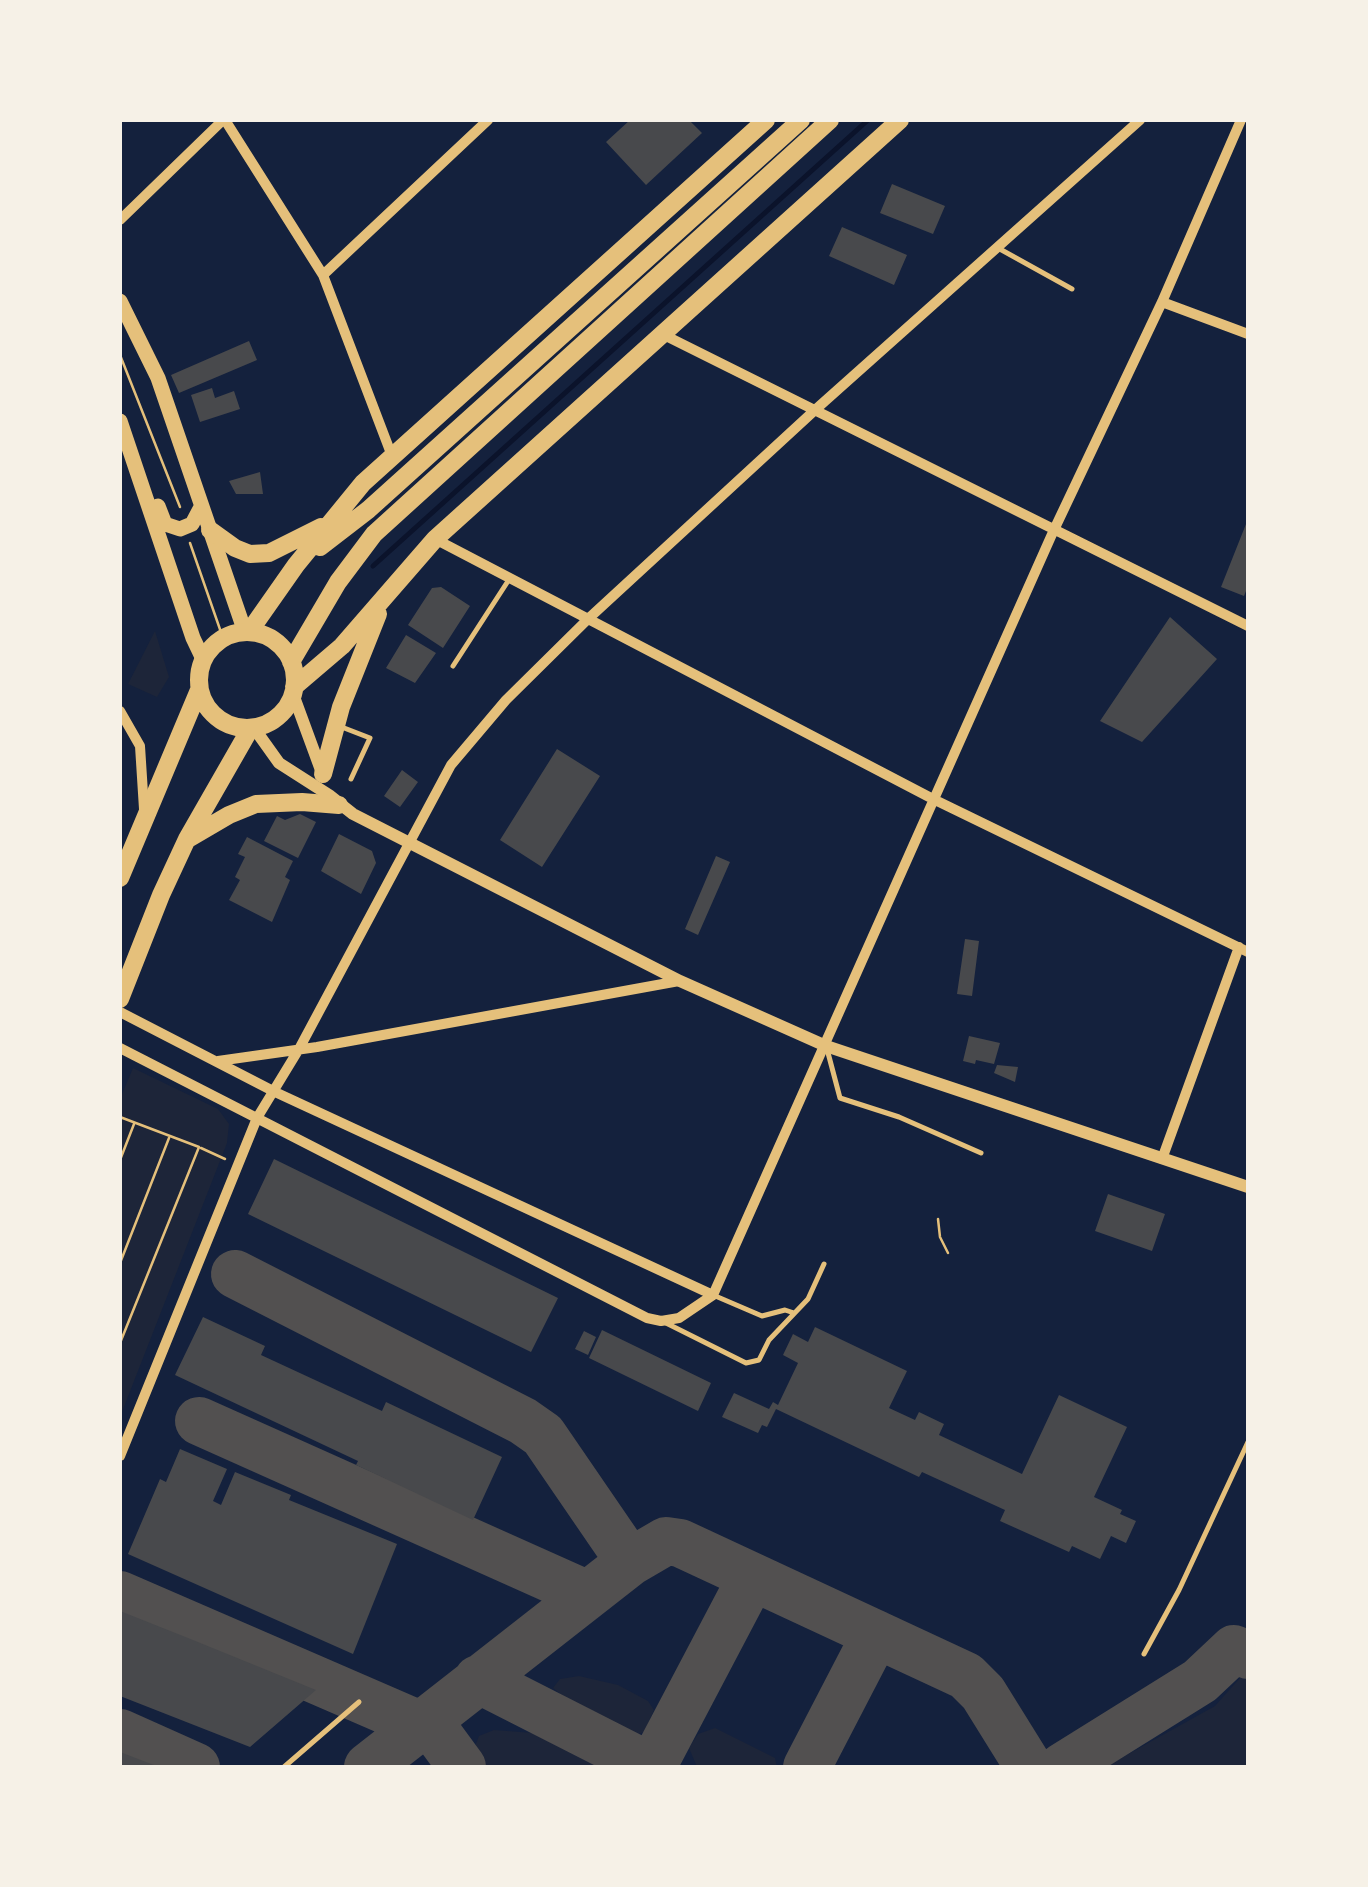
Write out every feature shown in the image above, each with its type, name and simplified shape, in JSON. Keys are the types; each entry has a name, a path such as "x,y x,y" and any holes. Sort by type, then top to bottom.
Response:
{"main road":[{"path":"247,632 331,522 392,456 766,120"},
{"path":"296,565 368,510 800,120"},
{"path":"294,690 292,662 346,569 374,534 830,120"},
{"path":"199,690 217,719 238,728 252,728 279,716 294,690 342,646 435,539 900,120"},
{"path":"666,208 682,226"},
{"path":"120,301 158,378 247,632"},
{"path":"120,421 203,659 199,690 120,878"},
{"path":"129,444 142,461 165,524 186,529 198,518 201,507"},
{"path":"210,530 250,554 269,553 331,522"},
{"path":"323,774 360,654 386,594"},
{"path":"203,659 223,638 247,632 275,641 292,662"},
{"path":"120,999 160,895 252,728"},
{"path":"187,840 228,815 256,804 334,800"}],"street":[{"path":"120,220 224,120 322,274 392,456"},
{"path":"322,274 488,120"},
{"path":"120,1456 258,1118 299,1050 451,765 506,700 588,619 1140,120"},
{"path":"120,1048 647,1318 679,1318 713,1295 1241,120"},
{"path":"1162,302 1248,334"},
{"path":"662,334 1248,626"},
{"path":"435,539 934,798 1244,949 1162,1160"},
{"path":"294,690 334,800"},
{"path":"120,711 140,746 144,819"},
{"path":"252,728 279,763 334,800 680,981 826,1046 1248,1187"},
{"path":"216,1062 680,981"},
{"path":"120,1012 275,1092 713,1295"}],"lane":[{"path":"998,248 1072,289"},
{"path":"454,666 510,578"},
{"path":"336,725 370,738 351,779"},
{"path":"826,1046 840,1098 915,1124 981,1153"},
{"path":"661,1321 746,1363 759,1360 769,1340 808,1299 824,1264"},
{"path":"713,1295 762,1316 789,1309 794,1313"},
{"path":"1144,1654 1179,1590 1248,1442"},
{"path":"284,1767 359,1702"}],"path":[{"path":"120,355 223,638"},
{"path":"120,1116 238,1165"},
{"path":"120,1160 135,1123"},
{"path":"120,1263 170,1136"},
{"path":"120,1343 199,1147"},
{"path":"938,1219 948,1253"}],"shaded area":[{"path":"155,631 169,677 157,697 128,684"},
{"path":"133,1068 218,1109 229,1124 227,1143 120,1417 120,1099"},
{"path":"1248,1669 1248,1767 1105,1767 1215,1706"},
{"path":"579,1676 618,1685 648,1701 654,1710 644,1732 634,1736 617,1734 578,1712 553,1688 560,1679"},
{"path":"715,1728 775,1758 777,1767 697,1767 689,1748 698,1734"},
{"path":"494,1730 534,1733 611,1767 484,1767 474,1749 479,1736"}],"building":[{"path":"630,120 689,120 702,133 646,185 606,142"},
{"path":"892,184 945,206 933,234 880,213"},
{"path":"842,227 907,255 894,285 829,256"},
{"path":"249,341 257,360 179,393 171,375"},
{"path":"212,388 215,398 234,391 240,409 200,422 191,395"},
{"path":"260,472 263,494 236,494 229,481"},
{"path":"1248,519 1248,586 1244,596 1221,587"},
{"path":"441,587 470,606 443,648 408,625 432,588"},
{"path":"1170,617 1217,659 1142,742 1100,721"},
{"path":"406,635 436,653 415,683 386,668"},
{"path":"557,749 600,776 542,867 500,840"},
{"path":"402,770 418,782 400,807 384,796"},
{"path":"300,814 316,822 298,858 264,841 277,816 285,820"},
{"path":"339,834 372,851 376,863 361,894 321,871"},
{"path":"247,837 293,861 285,877 290,880 272,922 229,900 240,880 235,877 245,857 238,854"},
{"path":"716,856 730,862 698,935 685,929"},
{"path":"965,939 979,941 972,996 957,994"},
{"path":"969,1036 1000,1043 994,1064 963,1061"},
{"path":"997,1065 1018,1067 1015,1082 994,1073"},
{"path":"274,1159 558,1298 531,1352 248,1214"},
{"path":"1108,1194 1165,1214 1152,1251 1095,1231"},
{"path":"203,1317 265,1346 261,1355 382,1411 386,1402 502,1457 473,1520 175,1375"},
{"path":"815,1327 907,1371 889,1408 915,1420 919,1412 944,1424 939,1435 1022,1474 1059,1395 1127,1427 1094,1497 1136,1521 1126,1543 1111,1536 1100,1559 1072,1546 1069,1552 1000,1521 1005,1510 922,1472 919,1477 776,1409 767,1427 762,1425 758,1433 722,1417 734,1393 769,1409 773,1402 778,1405 798,1363 783,1355 793,1334 808,1342"},
{"path":"602,1330 711,1383 698,1411 589,1358"},
{"path":"584,1331 596,1337 588,1355 575,1349"},
{"path":"180,1449 227,1469 213,1501 221,1505 235,1472 291,1495 289,1500 397,1544 353,1654 128,1554 160,1479 166,1482"},
{"path":"120,1611 316,1690 250,1747 120,1696"},
{"path":"120,1752 159,1767 120,1767"}],"waterway":[{"path":"373,566 868,120"}],"taxiway":[{"path":"235,1274 523,1421 543,1435 630,1562"},
{"path":"199,1421 588,1595"},
{"path":"368,1767 630,1562 666,1541 680,1543 966,1676 983,1693 1029,1767"},
{"path":"652,1767 752,1577"},
{"path":"120,1595 420,1725 440,1737 462,1767"},
{"path":"807,1767 876,1634"},
{"path":"1062,1767 1200,1681 1234,1649 1248,1655"},
{"path":"478,1679 651,1767"},
{"path":"120,1733 196,1767"}]}
